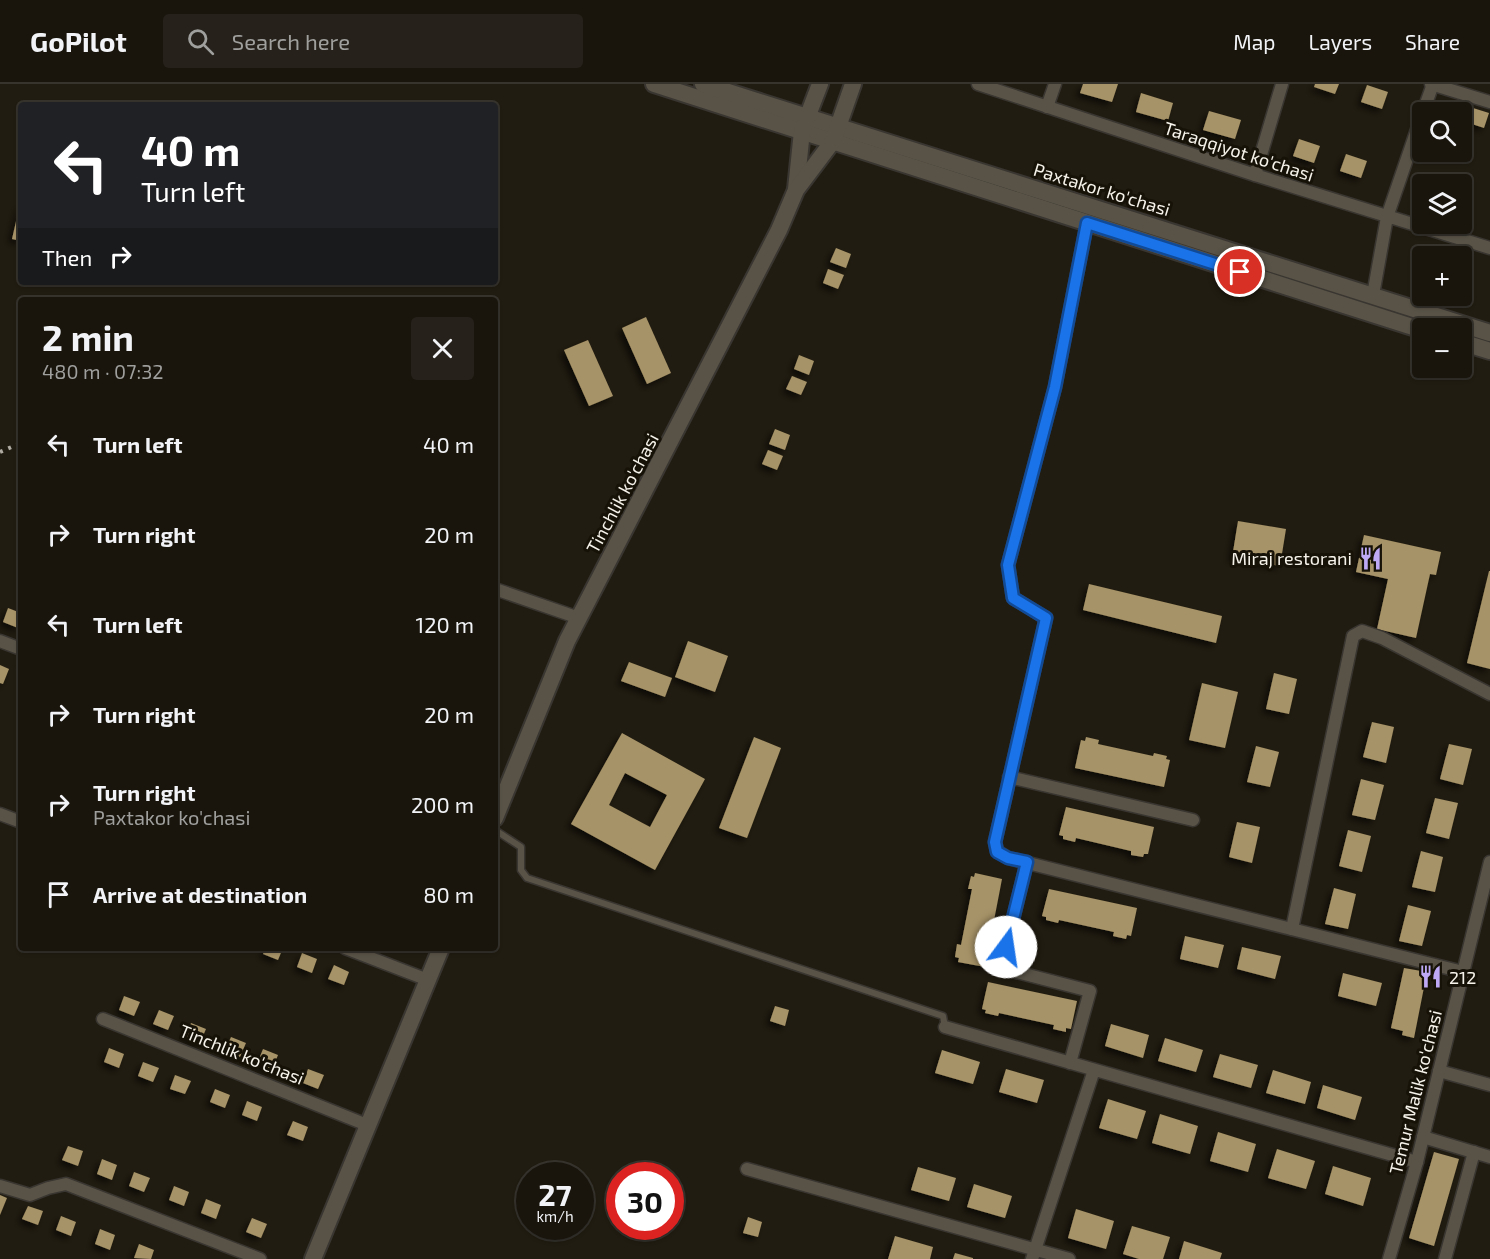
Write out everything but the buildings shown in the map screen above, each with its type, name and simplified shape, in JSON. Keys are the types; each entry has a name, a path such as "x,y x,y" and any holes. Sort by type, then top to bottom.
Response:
{"main road":[{"name":"Paxtakor ko'chasi","path":"654,84 805,124 1373,295 1490,333"},
{"name":"Paxtakor ko'chasi","path":"703,84 805,124"},
{"name":"Tinchlik ko'chasi","path":"796,190 805,124 820,84"},
{"name":"Tinchlik ko'chasi","path":"498,811 567,641 779,230 796,190 836,134 853,84"},
{"name":"Paxtakor ko'chasi","path":"836,134 1087,223 1412,327"},
{"path":"1472,345 1490,351"},
{"path":"313,1259 440,951"}],"street":[{"name":"Taraqqiyot ko'chasi","path":"978,84 1255,175 1490,248"},
{"path":"1047,107 1055,84"},
{"path":"1255,175 1281,84"},
{"path":"1427,102 1432,84 1490,102"},
{"path":"1373,295 1387,217 1412,145"},
{"path":"1087,223 1055,387 1008,565 1013,598 1046,618 995,842 997,852 1008,858 1463,972"},
{"path":"498,590 579,618"},
{"path":"1292,929 1353,636 1362,631 1382,638 1490,694"},
{"path":"0,641 18,648"},
{"path":"1009,777 1193,820"},
{"path":"0,814 18,821"},
{"path":"1027,862 1001,968 1090,991 1070,1063"},
{"name":"Temur Malik ko'chasi","path":"1389,1259 1417,1162 1490,862"},
{"path":"353,951 428,980"},
{"name":"Tinchlik ko'chasi","path":"103,1018 367,1125"},
{"path":"945,1027 1417,1162"},
{"path":"1034,1254 1094,1070"},
{"path":"1439,1071 1490,1085"},
{"path":"1423,1137 1490,1157"},
{"path":"1445,1259 1474,1152"},
{"path":"747,1169 1034,1254 1069,1259"},
{"path":"0,1186 30,1195 66,1184 260,1259"}],"lane":[{"path":"498,832 521,847 521,870 527,878 943,1016 945,1027"}],"railway":[{"path":"0,452 18,444"}],"place":[{"name":"Miraj restorani","path":"1370,558"},
{"name":"212","path":"1431,977"}],"route":[{"path":"1006,947 1027,862 1008,858 997,852 995,842 1046,618 1013,598 1008,565 1055,387 1087,223 1240,272"}]}
